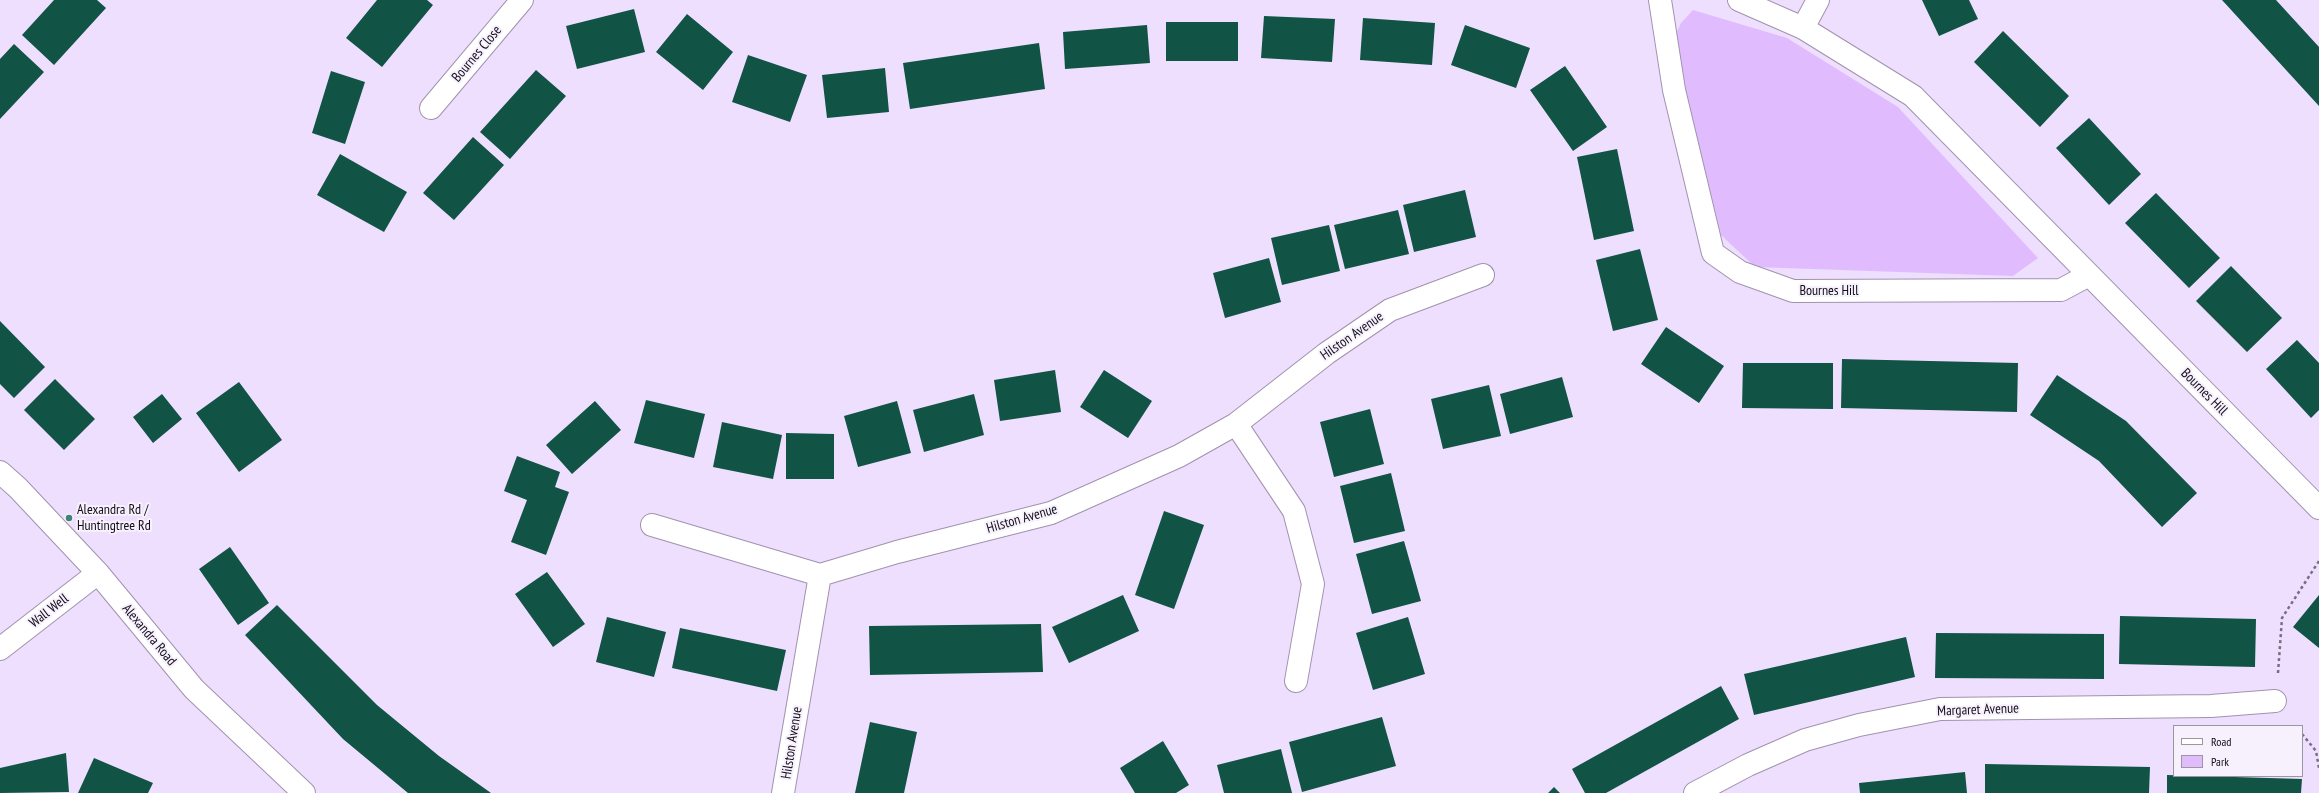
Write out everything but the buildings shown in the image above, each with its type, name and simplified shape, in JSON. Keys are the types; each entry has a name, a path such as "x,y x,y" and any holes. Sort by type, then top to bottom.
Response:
{"street":[{"name":"Bournes Close","path":"431,108 522,0"},
{"name":"Bournes Hill","path":"1660,0 1674,90 1713,253 1740,272 1793,291 2061,290 2089,275"},
{"name":"Bournes Hill","path":"1739,0 1803,28 1913,96 2319,508"},
{"path":"1803,28 1818,0"},
{"name":"Hilston Avenue","path":"783,793 820,575 897,552 1050,513 1179,456 1236,424 1327,353 1390,310 1483,276"},
{"path":"1236,424 1294,511 1313,584 1296,681"},
{"name":"Alexandra Road","path":"0,472 18,488 98,573 194,688 304,793"},
{"path":"652,525 820,575"},
{"name":"Wall Well","path":"0,649 98,573"},
{"name":"Margaret Avenue","path":"1695,793 1748,765 1804,740 1859,725 1940,709 2211,706 2275,701"}],"path":[{"path":"2275,701 2282,618 2319,561"},
{"path":"2303,735 2316,751 2319,768"}],"green space":[{"path":"1693,10 1787,38 1898,107 2038,258 2013,276 1755,267 1721,235 1673,40 1681,23"}],"place":[{"name":"Alexandra Rd / Huntingtree Rd","path":"69,518"}]}
